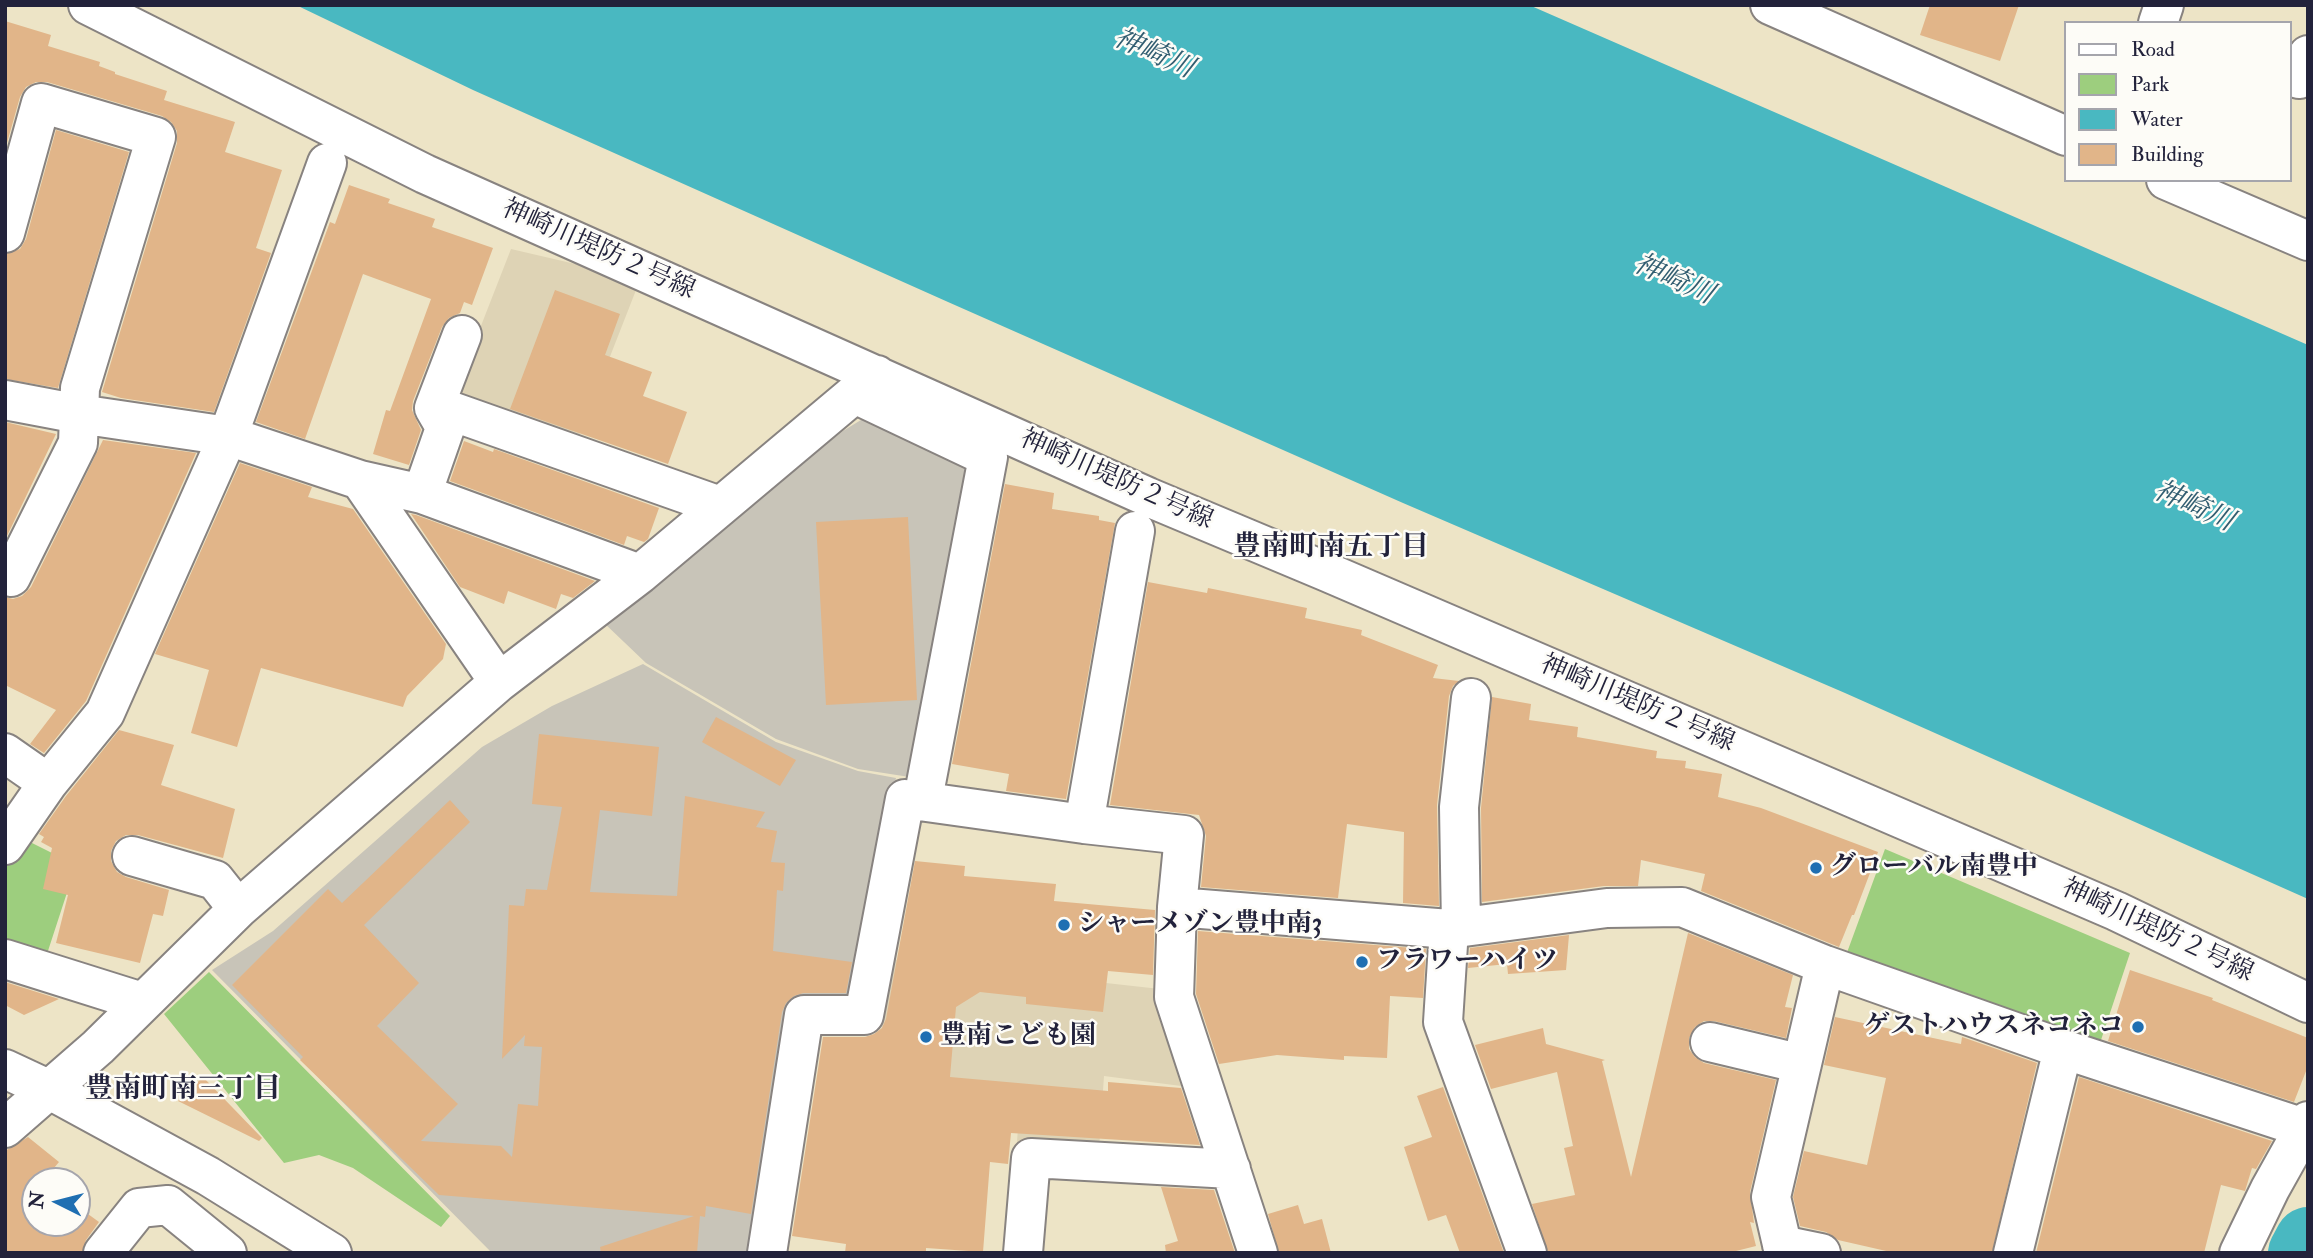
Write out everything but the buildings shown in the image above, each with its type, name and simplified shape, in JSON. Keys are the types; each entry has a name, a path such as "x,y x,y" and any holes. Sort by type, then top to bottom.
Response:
{"street":[{"name":"神崎川堤防２号線","path":"88,5 425,174 866,384 1327,572 2116,911 2308,1003"},
{"path":"1770,5 2064,135"},
{"path":"2292,77 2299,79 2308,55"},
{"path":"5,574 11,577 78,443 80,388 156,137 41,103 7,218"},
{"path":"5,845 48,783 105,713 228,436 327,163"},
{"path":"2171,182 2308,242"},
{"path":"445,427 434,408 463,335"},
{"path":"5,1128 98,1047 239,909 499,682 640,574 866,384 988,457 923,799"},
{"path":"5,400 228,436 360,480 422,494 640,574"},
{"path":"422,494 451,411 720,506"},
{"path":"360,480 499,682"},
{"path":"1084,824 1135,531"},
{"path":"1471,698 1459,807 1455,928 1443,1021 1527,1253"},
{"path":"5,753 48,783"},
{"path":"767,1253 804,1015 864,1015 905,799 923,799 1084,824 1184,835 1177,907 1174,997 1258,1253"},
{"path":"132,856 215,880 239,909"},
{"path":"1177,907 1455,928 1607,908 1682,908 1825,965 2063,1049 2306,1125 2270,1189 2239,1253"},
{"path":"5,959 142,1002"},
{"path":"1821,1253 1783,1249 1771,1197 1825,965"},
{"path":"1710,1042 1802,1064"},
{"path":"2013,1253 2063,1049"},
{"path":"5,1069 50,1090 208,1176 332,1253"},
{"path":"1023,1253 1031,1158 1231,1169"},
{"path":"103,1253 139,1208 168,1205 227,1253"}],"shaded area":[{"path":"511,249 601,270 638,285 575,446 452,400"},
{"path":"874,412 975,456 916,778 858,769 776,739 646,663 602,621 843,431"},
{"path":"643,664 776,742 858,771 896,778 857,991 843,1006 790,1002 784,1024 756,1253 492,1253 212,970 273,931 482,747 552,706"},
{"path":"890,959 1160,989 1189,1087 1104,1076 1099,1149 1017,1142 1019,1113 873,1099"}],"green space":[{"path":"24,839 76,865 46,957 5,947 5,864"},
{"path":"1885,849 2130,953 2100,1043 1845,958"},
{"path":"209,972 450,1216 441,1227 353,1168 319,1155 284,1163 164,1014"}],"water":[{"name":"神崎川","path":"296,5 1529,5 2308,345 2308,899 1845,693 1403,503 948,302 473,90"}],"waterway":[{"path":"2301,1253 2308,1240"}],"place":[{"name":"グローバル南豊中","path":"1816,868"},
{"name":"シャーメゾン豊中南3","path":"1064,925"},
{"name":"フラワーハイツ","path":"1362,962"},
{"name":"ゲストハウスネコネコ","path":"2138,1027"},
{"name":"豊南こども園","path":"926,1037"}],"district":[{"name":"豊南町南五丁目","path":"1331,549"},
{"name":"豊南町南三丁目","path":"183,1091"}]}
